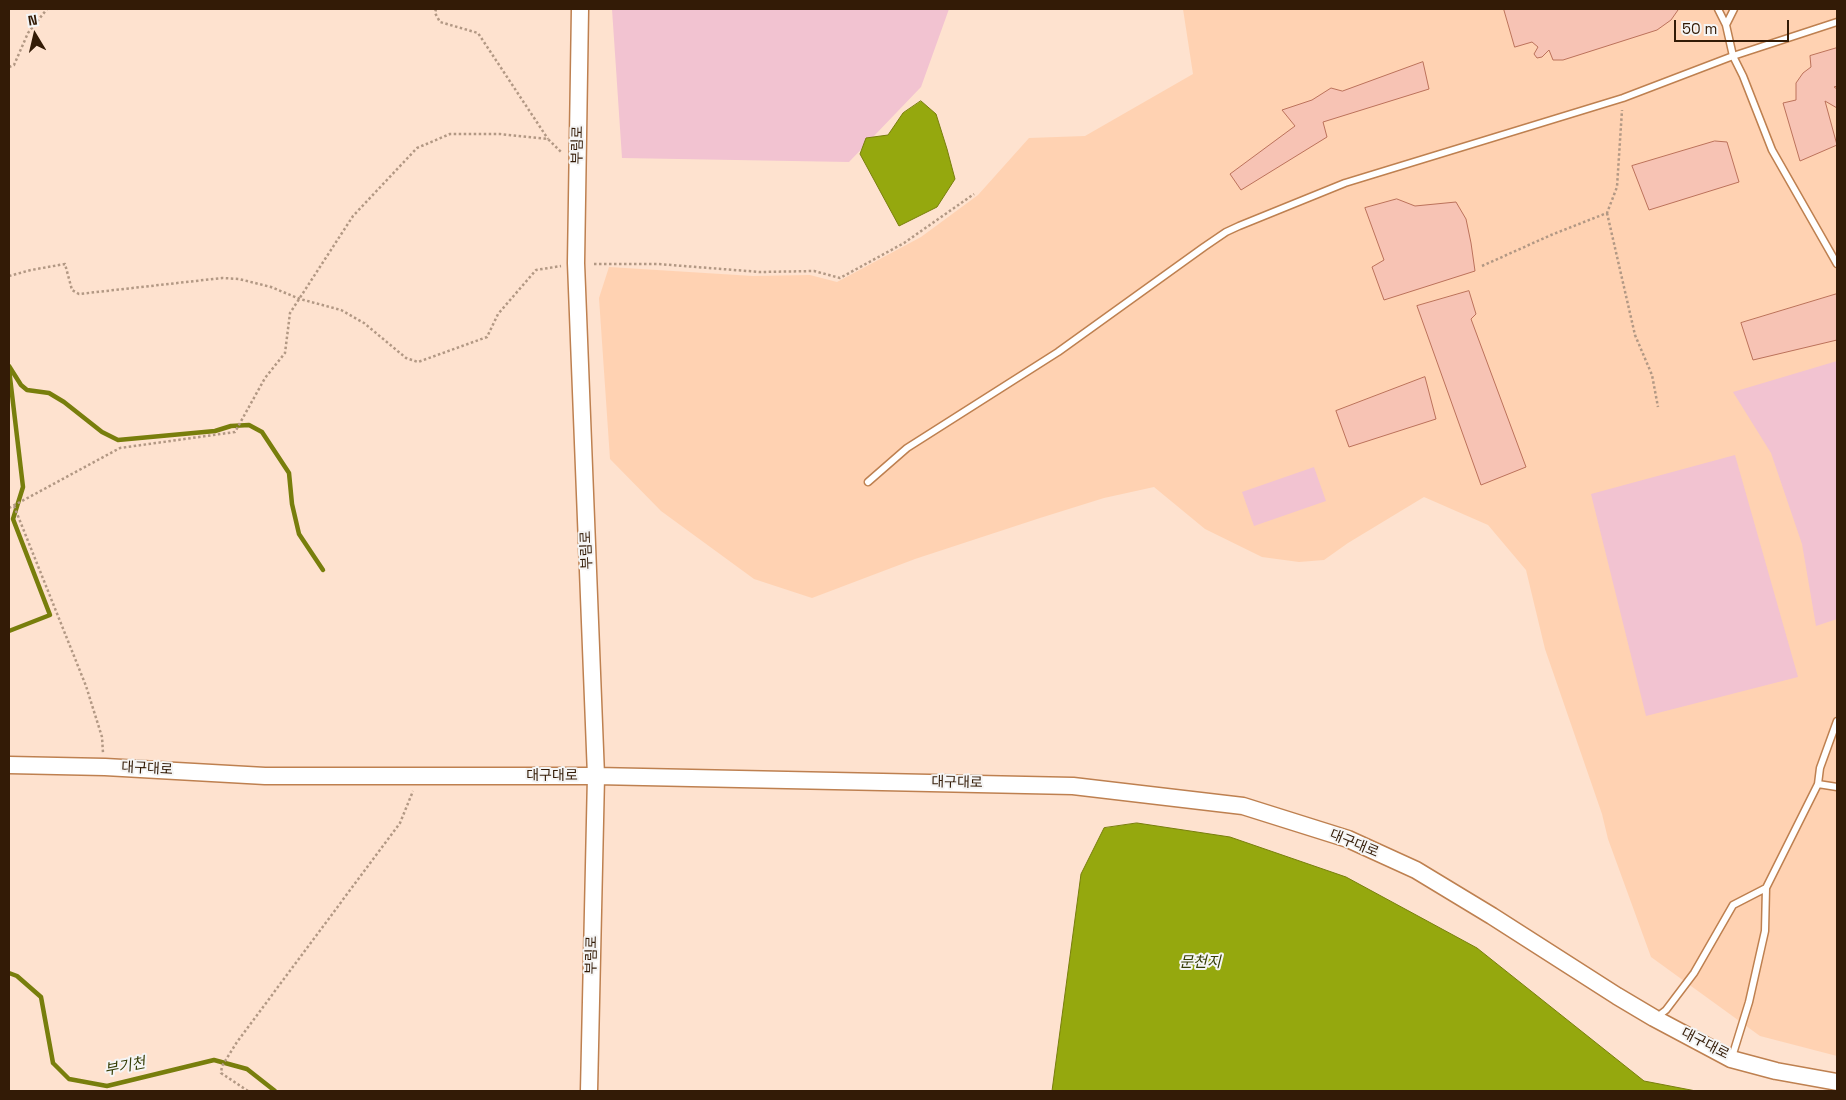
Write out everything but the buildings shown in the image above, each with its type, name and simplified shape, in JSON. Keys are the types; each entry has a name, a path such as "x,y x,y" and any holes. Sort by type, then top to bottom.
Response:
{"street":[{"name":"부림로","path":"580,9 576,263 596,776 589,1091"},
{"name":"대구대로","path":"9,765 105,767 265,776 596,776 1073,786 1243,806 1348,839 1416,870 1654,1018 1732,1058 1776,1071 1837,1082"}],"lane":[{"path":"1718,9 1726,25 1733,56 1743,76 1772,150 1837,264"},
{"path":"1726,25 1734,9"},
{"path":"868,482 907,448 1058,352 1211,242 1239,226 1345,183 1623,98 1733,56 1837,22"},
{"path":"1732,1058 1749,1002 1765,931 1766,888 1818,784 1820,768 1837,721"},
{"path":"1818,784 1837,787"},
{"path":"1654,1018 1666,1010 1694,973 1733,905 1766,888"}],"path":[{"path":"9,67 14,65 28,33 47,9"},
{"path":"436,9 435,12 440,22 478,33 548,138 578,168"},
{"path":"1623,98 1617,187 1607,213 1635,335 1652,375 1658,407"},
{"path":"9,508 120,448 235,432 265,378 284,353 290,313 353,216 417,148 450,134 500,134 548,138"},
{"path":"594,264 658,264 760,272 814,271 840,278 904,243 974,194"},
{"path":"1482,266 1550,234 1607,213"},
{"path":"9,276 65,264 72,290 79,294 222,278 239,279 271,287 300,299 341,310 364,323 406,358 418,362 487,336 498,314 536,270 563,266"},
{"path":"14,506 86,686 102,737 105,767"},
{"path":"248,1091 222,1073 222,1066 237,1042 400,823 419,776"}],"shaded area":[{"path":"612,9 949,9 921,87 849,162 622,158"},
{"path":"1183,9 1837,9 1837,1056 1760,1036 1651,957 1608,839 1602,814 1545,649 1526,570 1488,525 1424,497 1348,543 1324,560 1299,562 1262,557 1205,529 1154,487 1104,498 1040,518 915,559 812,598 754,579 661,511 610,459 599,298 609,267 753,276 810,275 837,282 921,237 978,195 1029,138 1085,136 1193,74"},
{"path":"1837,361 1837,619 1816,626 1802,544 1771,453 1733,392"},
{"path":"1735,455 1798,677 1646,716 1591,494"},
{"path":"1314,467 1326,501 1254,526 1242,492"}],"water":[{"path":"921,101 936,114 955,179 937,207 899,226 860,154 866,138 888,135 903,113"},
{"name":"문천지","path":"1137,823 1230,837 1346,877 1477,948 1644,1081 1696,1091 1052,1091 1081,874 1104,828"}],"waterway":[{"path":"9,366 21,385 27,390 49,393 64,402 102,432 118,440 215,431 231,426 249,425 262,432 289,473 292,504 299,534 323,570"},
{"path":"9,369 23,487 13,519 50,615 9,631"},
{"name":"부기천","path":"9,973 17,976 41,997 53,1063 69,1079 107,1086 214,1060 247,1069 275,1091"}]}
